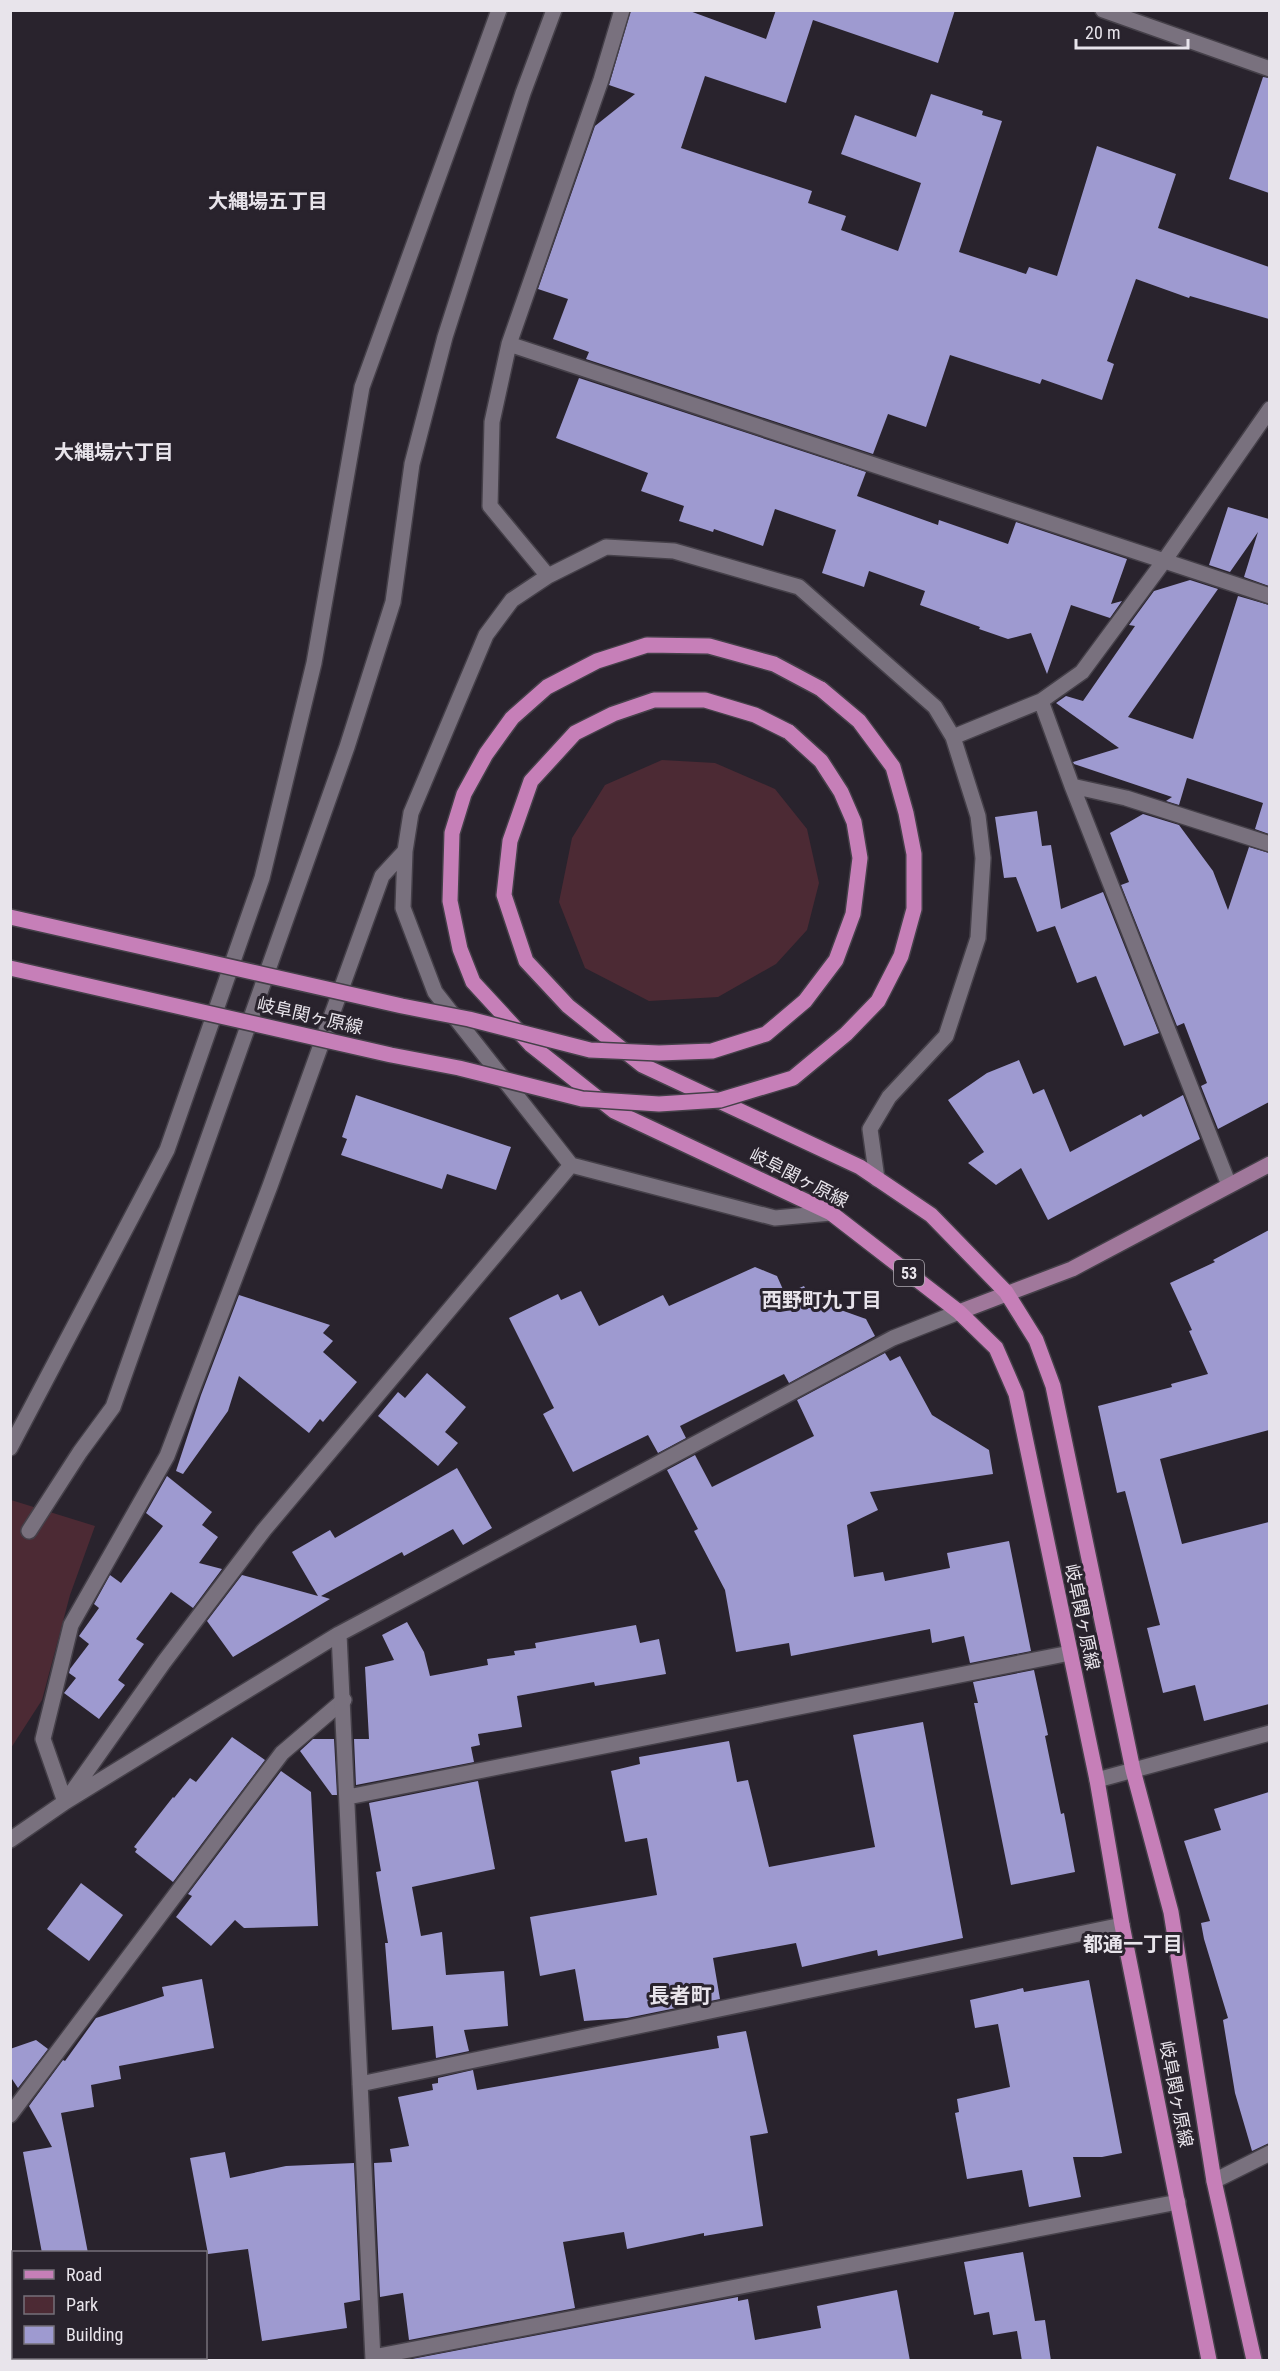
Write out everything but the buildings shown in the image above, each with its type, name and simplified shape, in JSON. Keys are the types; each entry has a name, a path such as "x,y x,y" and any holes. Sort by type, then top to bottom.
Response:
{"main road":[{"name":"岐阜関ヶ原線","path":"10,968 369,1050 459,1068 582,1099 659,1104 720,1100 793,1078 846,1034 878,1001 901,956 914,909 914,854 906,813 892,767 859,722 821,689 774,664 709,646 647,645 597,661 547,687 512,718 486,754 464,794 452,832 450,901 460,949 473,982 531,1045 614,1111 831,1213 959,1312 996,1348 1016,1394 1097,1780 1122,1926 1209,2361"},
{"name":"岐阜関ヶ原線","path":"10,917 402,1006 469,1019 590,1050 659,1053 712,1051 766,1034 805,1001 836,960 853,914 860,858 854,822 841,792 821,761 789,732 755,715 705,699 654,700 613,714 575,733 531,781 510,841 504,895 526,961 568,1006 642,1065 860,1167 931,1215 1006,1292 1036,1340 1053,1386 1133,1770 1171,1912 1214,2181 1254,2361"}],"street":[{"path":"10,1448 167,1150 262,878 314,663 362,387 499,10"},
{"path":"29,1531 80,1452 113,1407 347,747 393,602 412,464 445,337 523,93 554,10"},
{"path":"548,576 490,506 492,422 509,344 601,80 622,10"},
{"path":"1103,10 1269,69"},
{"path":"509,344 1269,596"},
{"path":"953,737 1041,701 1082,672 1164,561 1269,409"},
{"path":"831,1213 776,1218 571,1165 435,992 403,908 405,851 411,813 486,635 513,600 548,576 606,547 674,551 799,586 935,707 953,737 978,816 983,858 978,938 946,1036 890,1097 870,1129 877,1179"},
{"path":"1041,701 1072,786 1229,1185"},
{"path":"1072,786 1126,798 1269,844"},
{"path":"65,1802 43,1739 71,1625 167,1456 270,1186 382,876 405,851"},
{"path":"10,1840 65,1802 339,1634 893,1338 1006,1292 1072,1269 1269,1164"},
{"path":"65,1802 164,1662 264,1530 571,1165"},
{"path":"339,1634 344,1700 373,2359 1178,2202"},
{"path":"348,1797 1070,1653"},
{"path":"10,2115 282,1753 344,1700"},
{"path":"1097,1780 1269,1733"},
{"path":"360,2084 1122,1926"},
{"path":"1214,2181 1269,2153"}],"green space":[{"path":"662,760 715,763 775,789 807,829 819,883 807,930 776,964 718,997 649,1001 585,968 559,902 572,838 605,785"},
{"path":"11,1500 95,1526 70,1595 42,1700 11,1748"}],"district":[{"name":"大縄場五丁目","path":"268,201"},
{"name":"大縄場六丁目","path":"114,452"},
{"name":"西野町九丁目","path":"822,1300"},
{"name":"都通一丁目","path":"1133,1944"},
{"name":"長者町","path":"680,1996"}]}
